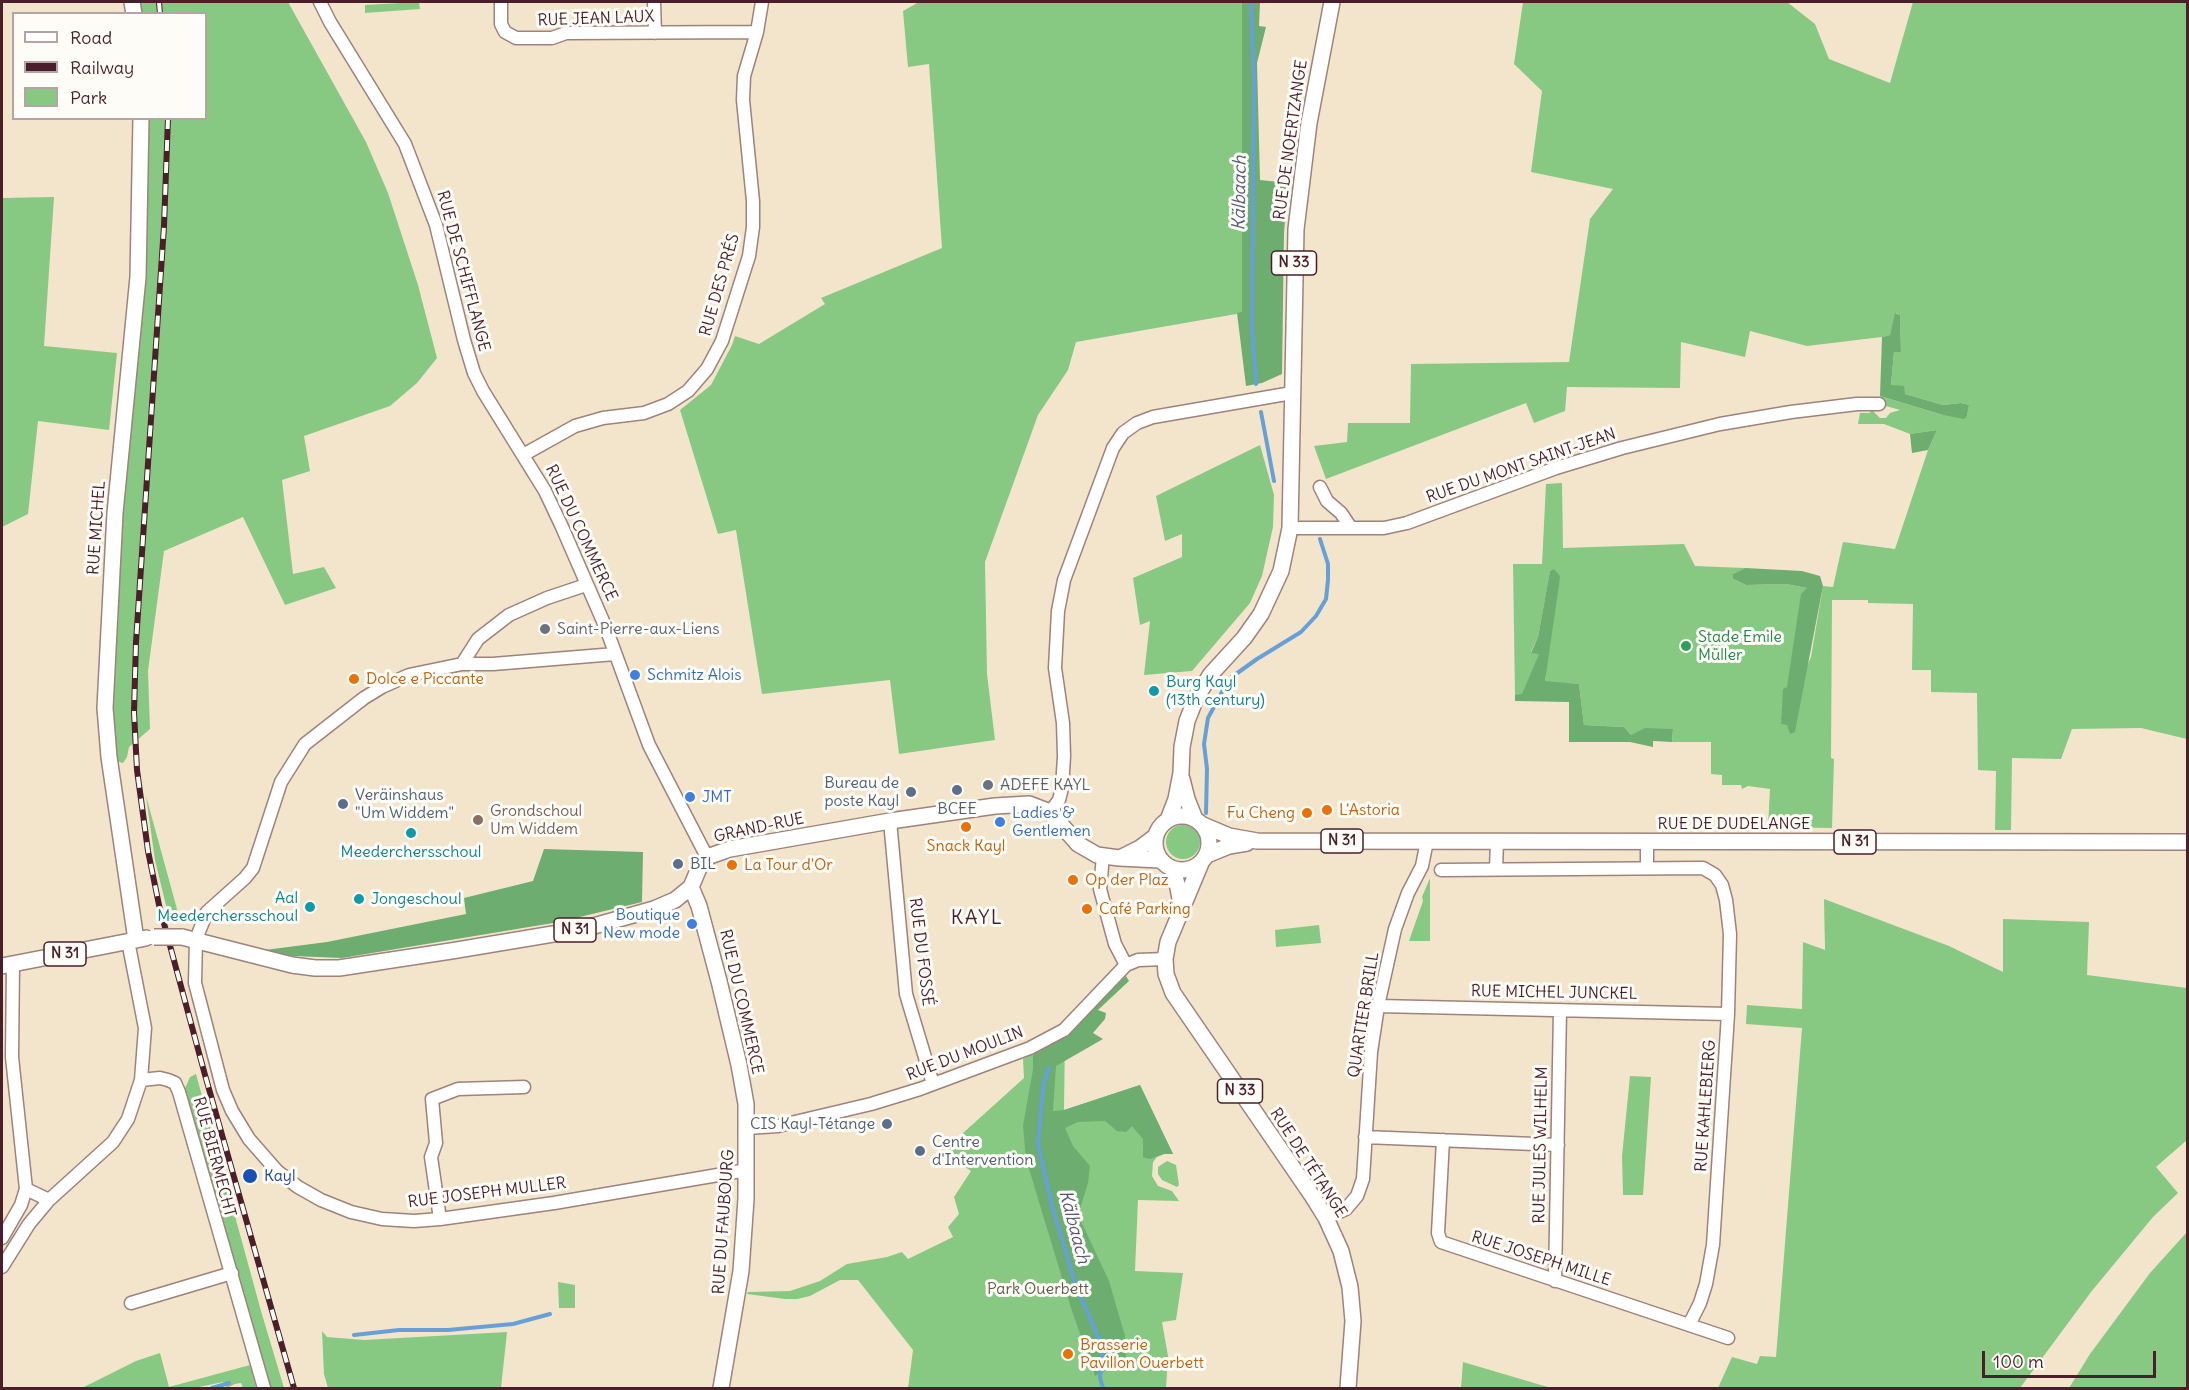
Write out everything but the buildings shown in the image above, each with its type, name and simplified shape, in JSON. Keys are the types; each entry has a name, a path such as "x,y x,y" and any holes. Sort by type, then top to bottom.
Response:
{"main road":[{"name":"RUE DE NOERTZANGE","path":"1181,773 1182,747 1187,721 1196,698 1211,674 1244,638 1261,615 1281,571 1290,528 1294,270 1300,179 1332,2"},
{"name":"RUE MICHEL","path":"132,940 105,708 115,513 138,277 141,120"},
{"name":"N 33","path":"1168,820 1176,799 1181,773"},
{"name":"N 33","path":"1181,773 1187,799 1199,822"},
{"name":"GRAND-RUE","path":"707,857 730,849 890,821 995,806 1029,804 1050,812"},
{"path":"1050,812 1088,852 1166,864 1182,871 1192,868 1204,859 1209,845 1208,834 1199,822 1186,816 1168,820 1161,826 1156,836 1156,852 1166,864 1179,888 1182,911"},
{"name":"RUE DE DUDELANGE","path":"1199,822 1229,836 1257,841 2187,842"},
{"path":"1119,858 1140,848 1156,836"},
{"name":"RUE DE DUDELANGE","path":"1204,859 1229,846 1257,841"},
{"path":"691,888 699,868 707,857"},
{"name":"N 33","path":"1182,911 1204,859"},
{"name":"N 31","path":"7,965 154,937 189,938 292,965 339,968 592,927 654,909 675,900 691,888"},
{"name":"RUE DU COMMERCE","path":"691,888 699,906 734,1040 746,1104 747,1128"},
{"name":"RUE DE TÉTANGE","path":"1182,911 1167,942 1165,959 1166,974 1173,993 1326,1218 1341,1251 1350,1287 1353,1321 1348,1389"},
{"name":"RUE DU FAUBOURG","path":"721,1389 740,1285 747,1170 747,1128"}],"street":[{"name":"RUE DE SCHIFFLANGE","path":"320,2 405,144 436,225 474,373 523,455"},
{"name":"RUE JEAN LAUX","path":"501,2 501,24 505,32 516,38 552,38 566,33 757,32"},
{"path":"654,2 655,33"},
{"name":"RUE DES PRÉS","path":"523,455 574,426 603,418 644,413 668,404 688,391 707,369 722,341 749,256 753,227 753,201 743,100 744,76 757,32 762,2"},
{"path":"1050,812 1059,800 1064,756 1055,668 1058,611 1064,580 1113,448 1123,433 1137,423 1153,417 1292,393"},
{"name":"RUE DU MONT SAINT-JEAN","path":"1290,528 1384,528 1407,523 1556,468 1622,448 1720,424 1791,412 1857,404 1879,404"},
{"name":"RUE DU COMMERCE","path":"523,455 545,491 562,527 615,654 649,745 707,857"},
{"path":"1320,487 1327,501 1341,513 1351,528"},
{"path":"462,664 478,639 509,615 547,598 586,585"},
{"path":"189,938 207,912 245,878 253,867 281,782 305,744 342,714 382,687 409,675 462,664 493,664 615,654"},
{"name":"RUE DU FOSSÉ","path":"890,821 906,994 933,1084"},
{"name":"QUARTIER BRILL","path":"1326,1218 1346,1209 1357,1196 1363,1179 1371,1052 1378,1006 1395,929 1408,893 1422,866 1427,841"},
{"path":"1496,869 1497,841"},
{"path":"1441,870 1647,868 1647,842"},
{"path":"1103,856 1100,890 1118,950 1126,965 1147,959 1165,959"},
{"name":"RUE KAHLEBIERG","path":"1647,868 1703,868 1715,874 1722,885 1726,900 1730,934 1728,1014 1713,1245 1706,1284 1689,1325"},
{"name":"RUE JOSEPH MULLER","path":"189,938 195,983 223,1090 232,1111 249,1140 276,1171 321,1200 351,1212 382,1219 414,1221 554,1203 747,1170"},
{"path":"2,1267 28,1224 49,1200 113,1142 128,1119 141,1080 145,1028 132,940"},
{"path":"2,1238 21,1205 26,1189 12,1057 7,965"},
{"name":"RUE DU MOULIN","path":"747,1128 790,1123 871,1104 1030,1048 1064,1030 1126,965"},
{"name":"RUE MICHEL JUNCKEL","path":"1378,1006 1728,1014"},
{"name":"RUE JULES WILHELM","path":"1556,1281 1560,1010"},
{"name":"RUE BIERMECHT","path":"141,1080 160,1078 168,1080 175,1083 179,1092 264,1389"},
{"path":"440,1219 431,1157 436,1143 432,1099 458,1089 524,1087"},
{"path":"1365,1137 1558,1145"},
{"name":"RUE JOSEPH MILLE","path":"1443,1140 1438,1233 1441,1242 1728,1338"},
{"path":"26,1189 49,1200"},
{"path":"131,1303 232,1273"}],"green space":[{"path":"137,2 288,2 366,142 388,193 418,285 437,358 417,383 390,406 304,436 310,471 282,480 293,574 324,567 336,588 285,605 243,517 164,551 148,671 150,729 129,747 123,763 115,761 110,716 144,120 207,120 207,12 139,12"},
{"path":"419,2 420,9 365,13 365,5"},
{"path":"919,2 1242,2 1242,313 1076,342 1068,370 1038,415 985,562 987,674 995,740 899,754 890,680 762,694 736,530 718,534 680,410 711,385 735,336 759,344 825,304 821,298 942,248 929,64 908,67 903,11"},
{"path":"1242,2 1260,2 1259,26 1266,27 1257,63 1260,180 1288,183 1284,233 1282,374 1262,383 1246,386 1237,313 1242,312"},
{"path":"1523,2 1787,2 1815,24 1829,59 1890,83 1913,2 2187,2 2187,739 2141,728 2072,729 2061,759 2012,758 2011,830 1995,830 1996,771 1978,770 1977,693 1931,692 1931,670 1912,670 1913,604 1832,600 1831,758 1834,759 1832,828 1768,827 1770,789 1748,786 1742,789 1741,785 1722,785 1722,775 1711,774 1711,742 1672,742 1673,730 1631,735 1624,727 1584,725 1579,684 1545,682 1554,569 1550,572 1538,637 1531,652 1540,653 1522,695 1515,695 1513,564 1542,564 1546,484 1562,483 1563,548 1684,544 1695,566 1745,568 1733,574 1733,579 1746,585 1786,584 1807,588 1781,724 1811,657 1823,586 1833,587 1843,542 1895,549 1928,450 1937,430 1910,434 1884,424 1858,424 1860,413 1870,413 1871,409 1880,418 1886,418 1890,413 1900,410 1879,404 1880,396 1943,415 1967,416 1969,405 1961,403 1943,405 1905,394 1891,385 1894,352 1901,352 1900,315 1896,313 1890,335 1882,337 1807,346 1750,331 1745,357 1681,342 1680,388 1567,387 1565,411 1534,423 1526,403 1326,479 1314,446 1347,442 1348,423 1410,423 1411,364 1569,362 1590,219 1613,189 1531,172 1542,91 1514,64"},
{"path":"54,197 44,346 117,353 109,430 38,421 28,514 2,527 2,198"},
{"path":"1895,313 1900,315 1901,352 1894,352 1891,385 1904,386 1905,394 1943,405 1961,403 1969,405 1967,416 1964,419 1880,396 1882,337 1890,335"},
{"path":"1937,430 1928,450 1912,453 1910,434"},
{"path":"1260,445 1274,495 1273,527 1262,576 1250,603 1192,671 1144,675 1150,621 1140,625 1133,578 1182,557 1182,534 1165,541 1156,496"},
{"path":"1745,568 1802,571 1820,576 1823,586 1795,732 1790,734 1787,725 1781,724 1783,689 1787,687 1801,594 1807,588 1786,584 1746,585 1733,579 1733,574"},
{"path":"1554,569 1560,576 1545,681 1579,684 1584,725 1624,727 1631,735 1645,728 1673,729 1672,742 1653,741 1653,747 1630,742 1569,742 1569,702 1515,701 1515,695 1522,694 1539,654 1531,653 1538,637 1550,571"},
{"path":"146,796 180,920 170,922 155,860"},
{"path":"1183,825 1195,830 1200,842 1195,854 1183,859 1171,854 1166,842 1171,830"},
{"path":"544,849 643,852 642,902 559,922 342,958 293,956 265,950 327,942 466,914 464,898 533,881"},
{"path":"1430,878 1430,941 1409,941 1423,901 1422,897"},
{"path":"1824,899 1949,946 2003,972 2003,919 2089,922 2087,975 2187,988 2187,1140 2156,1167 2178,1193 2153,1217 2091,1292 2020,1388 1718,1388 1732,1357 1757,1364 1760,1356 1776,1357 1802,1028 1746,1024 1747,1005 1802,1009 1803,942 1825,950"},
{"path":"1319,925 1321,943 1276,947 1275,930"},
{"path":"1126,976 1129,981 1098,1010 1106,1013 1105,1019 1093,1033 1103,1039 1056,1066 1053,1111 1064,1110 1140,1085 1173,1154 1164,1154 1150,1159 1143,1157 1143,1139 1132,1126 1126,1132 1117,1131 1105,1121 1078,1122 1065,1128 1073,1146 1090,1166 1088,1183 1078,1215 1109,1281 1125,1336 1126,1360 1095,1376 1072,1311 1026,1159 1023,1126 1033,1069 1033,1055 1065,1036"},
{"name":"Park Ouerbett","path":"1065,1036 1064,1110 1140,1085 1173,1154 1157,1157 1153,1162 1152,1176 1158,1186 1172,1191 1179,1201 1138,1200 1135,1271 1183,1273 1176,1320 1162,1322 1168,1356 1166,1388 908,1388 913,1350 858,1280 840,1280 810,1296 797,1299 747,1294 748,1292 790,1291 820,1281 847,1264 902,1252 908,1259 953,1237 948,1227 959,1214 954,1197 971,1171 942,1152 1024,1078 1023,1059"},
{"path":"196,1074 284,1388 270,1388 184,1091 190,1077"},
{"path":"1630,1076 1651,1077 1643,1195 1623,1195 1622,1156"},
{"path":"1167,1161 1176,1165 1179,1185 1177,1187 1162,1180 1158,1174 1158,1167"},
{"path":"2187,1232 2187,1388 2069,1388 2090,1354 2150,1273"},
{"path":"558,1282 575,1285 575,1308 559,1308"},
{"path":"322,1331 327,1337 364,1340 507,1332 501,1388 328,1388 324,1374"},
{"path":"160,1353 169,1387 250,1365 256,1388 243,1388 241,1383 227,1388 223,1382 194,1388 82,1388 136,1361"},
{"path":"1463,1362 1551,1388 1461,1388"}],"waterway":[{"name":"Kälbaach","path":"1251,2 1254,82 1252,328 1256,384"},
{"name":"Kälbaach","path":"1261,412 1274,481"},
{"name":"Kälbaach","path":"1206,813 1207,769 1204,744 1208,718 1229,679 1301,632 1316,616 1326,599 1328,580 1328,564 1320,539"},
{"name":"Kälbaach","path":"1049,1068 1043,1086 1038,1144 1052,1206 1076,1286 1103,1348 1100,1378 1103,1388"},
{"path":"354,1335 399,1330 448,1330 513,1324 550,1314"},
{"path":"212,1388 229,1383"}],"railway":[{"path":"159,2 160,12"},
{"path":"168,120 164,226 136,642 134,712 137,770 148,851 159,905 294,1388"}],"place":[{"name":"Saint-Pierre-aux-Liens","path":"545,629"},
{"name":"Stade Emile Müller","path":"1686,646"},
{"name":"Schmitz Alois","path":"635,675"},
{"name":"Dolce e Piccante","path":"354,679"},
{"name":"Burg Kayl (13th century)","path":"1154,691"},
{"name":"ADEFE KAYL","path":"988,785"},
{"name":"BCEE","path":"957,790"},
{"name":"Bureau de poste Kayl","path":"911,792"},
{"name":"JMT","path":"690,797"},
{"name":"Veräinshaus \"Um Widdem\"","path":"343,804"},
{"name":"L'Astoria","path":"1327,810"},
{"name":"Fu Cheng","path":"1307,813"},
{"name":"Grondschoul Um Widdem","path":"478,820"},
{"name":"Ladies & Gentlemen","path":"1000,822"},
{"name":"Snack Kayl","path":"966,827"},
{"name":"Meederchersschoul","path":"411,833"},
{"name":"BIL","path":"678,864"},
{"name":"La Tour d'Or","path":"732,865"},
{"name":"Op der Plaz","path":"1073,880"},
{"name":"Jongeschoul","path":"359,899"},
{"name":"Aal Meederchersschoul","path":"310,907"},
{"name":"Café Parking","path":"1087,909"},
{"name":"Boutique New mode","path":"692,924"},
{"name":"CIS Kayl-Tétange","path":"887,1124"},
{"name":"Centre d'Intervention","path":"920,1151"},
{"name":"Kayl","path":"250,1176"},
{"name":"Brasserie Pavillon Ouerbett","path":"1068,1354"}],"district":[{"name":"KAYL","path":"977,918"}]}
